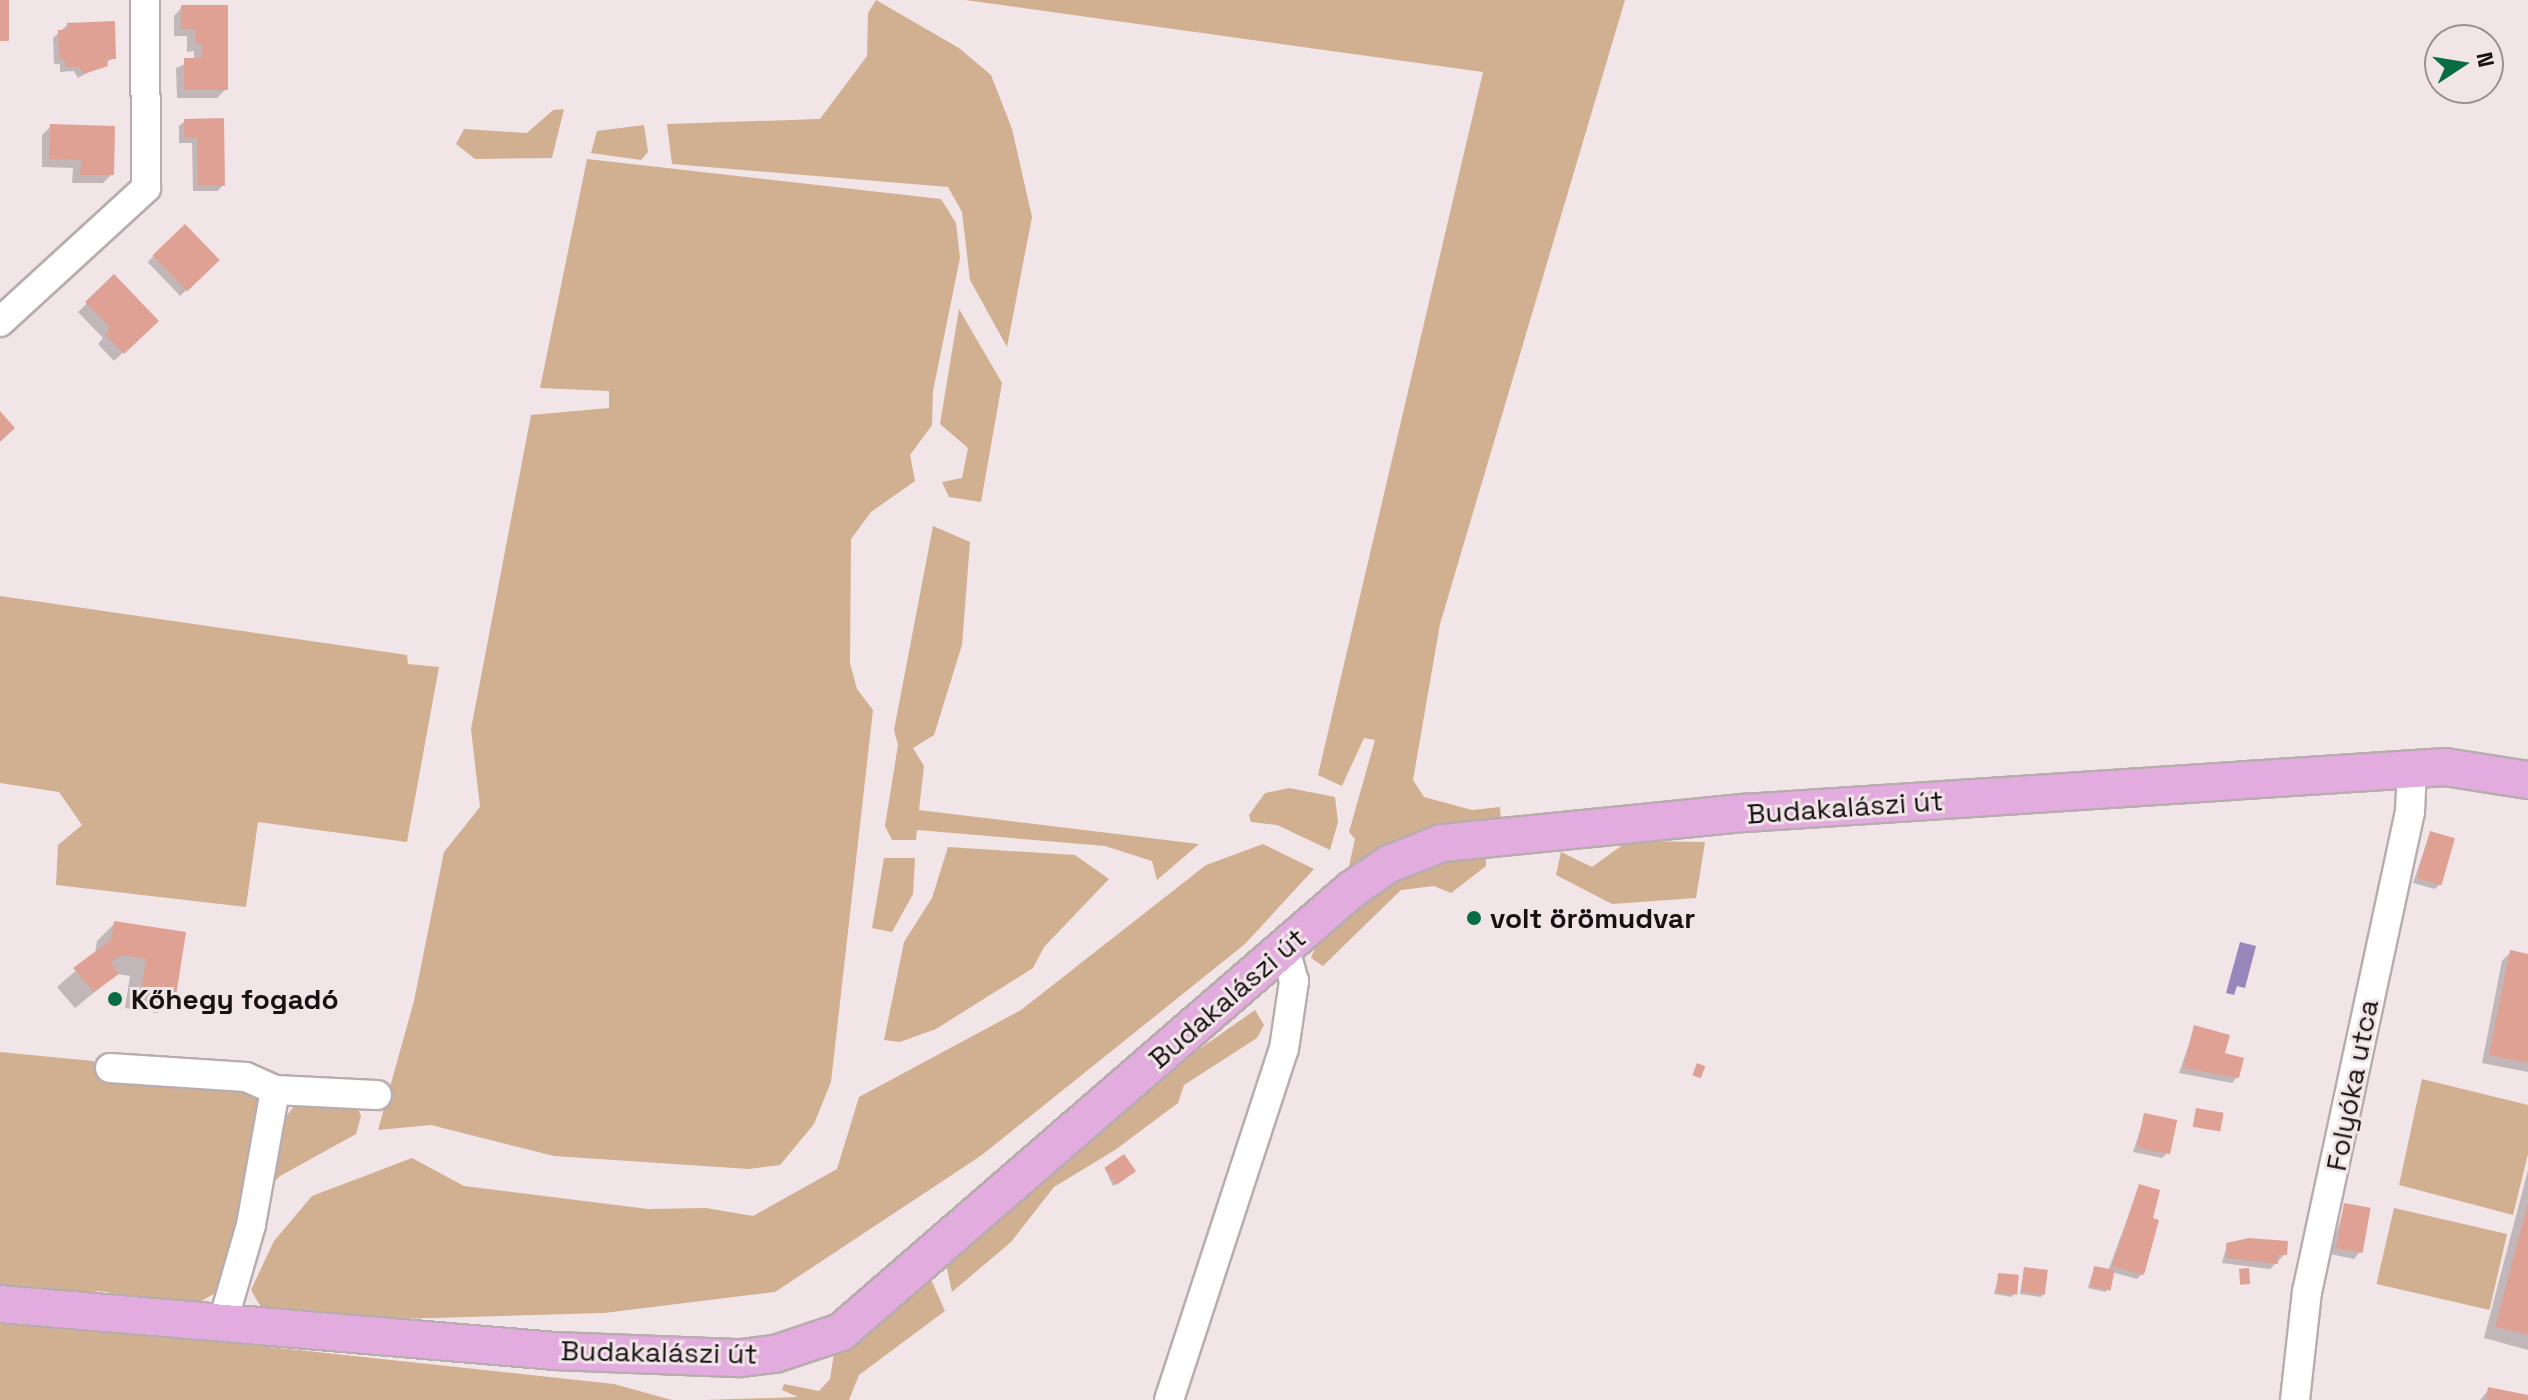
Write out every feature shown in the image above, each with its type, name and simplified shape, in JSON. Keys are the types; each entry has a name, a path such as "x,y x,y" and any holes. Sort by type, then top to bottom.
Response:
{"main road":[{"name":"Budakalászi út","path":"0,1304 555,1351 741,1358 811,1345 841,1332 930,1259 1284,947 1389,864 1442,843 1745,813 2445,767 2528,780"}],"street":[{"path":"0,322 146,188 145,0"},
{"name":"Folyóka utca","path":"2295,1400 2307,1292 2410,812 2412,770"},
{"path":"1169,1400 1284,1049 1294,981 1284,947"},
{"path":"110,1068 246,1077 275,1090 377,1095"},
{"path":"222,1325 251,1225 275,1090"}],"shaded area":[{"path":"876,0 959,48 991,75 1012,129 1032,217 1007,347 970,280 962,212 948,187 672,164 667,124 820,119 867,56 868,13"},
{"path":"965,0 1625,0 1440,624 1413,780 1424,797 1472,810 1500,807 1501,822 1354,869 1349,866 1355,839 1349,832 1375,740 1364,738 1342,786 1318,775 1483,72"},
{"path":"564,109 552,158 475,159 456,144 464,129 527,133 553,110"},
{"path":"644,125 648,152 641,160 591,153 597,131"},
{"path":"587,159 941,199 956,223 960,258 933,391 932,425 910,455 915,481 871,512 851,539 850,663 857,689 873,710 831,1082 814,1124 780,1165 749,1169 554,1156 431,1125 378,1130 414,1001 444,852 480,807 471,729 531,415 609,408 609,391 540,388"},
{"path":"959,309 1002,383 981,502 949,497 942,482 962,478 968,448 940,424"},
{"path":"933,526 970,542 962,645 934,735 913,748 924,766 919,810 1199,844 1157,880 1152,861 1105,846 917,830 916,840 892,840 885,826 898,745 894,730"},
{"path":"0,596 407,655 408,664 439,667 407,842 258,822 246,907 56,885 58,845 82,825 59,792 0,783"},
{"path":"1289,788 1335,797 1338,822 1330,850 1277,825 1251,822 1249,815 1265,793"},
{"path":"1628,841 1705,842 1696,898 1612,904 1556,875 1561,852 1592,867"},
{"path":"1263,844 1314,869 1245,944 982,1155 775,1292 604,1313 363,1320 262,1309 251,1290 274,1241 312,1196 412,1158 464,1186 648,1209 706,1208 753,1216 837,1169 859,1097 1021,1010 1206,865"},
{"path":"948,847 1075,855 1109,879 1044,947 1033,968 936,1029 900,1042 884,1040 904,942 932,898"},
{"path":"1474,855 1486,858 1486,866 1451,893 1434,886 1401,890 1323,966 1311,958 1323,927 1408,872"},
{"path":"884,858 915,858 913,894 892,932 872,928"},
{"path":"2240,942 2256,946 2245,988 2237,986 2234,995 2226,993"},
{"path":"1255,1010 1264,1025 1257,1038 1184,1085 1178,1103 1115,1150 1054,1187 1011,1242 952,1292 946,1264 1168,1071"},
{"path":"0,1052 93,1061 110,1076 255,1087 262,1098 221,1290 194,1305 98,1291 81,1297 0,1285"},
{"path":"2422,1079 2528,1105 2528,1154 2513,1215 2399,1185"},
{"path":"317,1102 356,1104 361,1116 356,1134 280,1176 264,1193 276,1130 294,1106"},
{"path":"2394,1208 2507,1234 2489,1310 2376,1284"},
{"path":"929,1275 945,1311 859,1375 849,1400 705,1400 798,1397 782,1390 784,1384 819,1391 830,1379 834,1353"},
{"path":"0,1318 614,1384 672,1400 0,1400"}],"building":[{"path":"0,0 9,0 9,41 0,41"},
{"path":"181,5 228,5 228,90 184,90 184,58 202,58 202,44 195,44 195,29 181,29"},
{"path":"115,21 116,59 107,59 108,66 84,74 79,67 65,67 65,59 59,60 58,30 67,30 67,23"},
{"path":"224,118 225,186 198,186 197,138 184,138 184,119"},
{"path":"50,124 115,126 114,175 80,175 81,160 49,159"},
{"path":"185,224 220,260 187,291 153,255"},
{"path":"114,274 159,321 124,354 105,335 110,328 85,302"},
{"path":"0,411 15,428 0,442"},
{"path":"2430,831 2455,838 2441,885 2416,878"},
{"path":"114,921 186,932 176,996 141,991 146,959 122,955 111,962 119,974 94,992 73,968 111,940"},
{"path":"2510,950 2528,954 2528,1063 2489,1055"},
{"path":"2194,1025 2230,1035 2225,1053 2244,1058 2239,1078 2183,1068"},
{"path":"1697,1063 1705,1066 1701,1078 1692,1075"},
{"path":"2196,1108 2224,1113 2220,1132 2193,1127"},
{"path":"2144,1113 2177,1120 2170,1154 2137,1147"},
{"path":"1124,1154 1136,1171 1116,1185 1104,1168"},
{"path":"2139,1184 2160,1190 2153,1218 2159,1220 2144,1275 2112,1266"},
{"path":"2344,1203 2371,1208 2363,1253 2336,1248"},
{"path":"2528,1203 2528,1335 2495,1327"},
{"path":"2249,1238 2288,1241 2287,1255 2278,1255 2278,1264 2227,1258 2226,1243"},
{"path":"2094,1266 2115,1270 2111,1291 2090,1287"},
{"path":"2024,1267 2048,1270 2045,1295 2021,1292"},
{"path":"2249,1268 2250,1284 2240,1285 2239,1269"},
{"path":"1998,1273 2019,1275 2017,1295 1996,1293"},
{"path":"2488,1387 2528,1395 2528,1400 2486,1400"}],"place":[{"name":"volt örömudvar","path":"1474,918"},
{"name":"Kőhegy fogadó","path":"115,999"}]}
